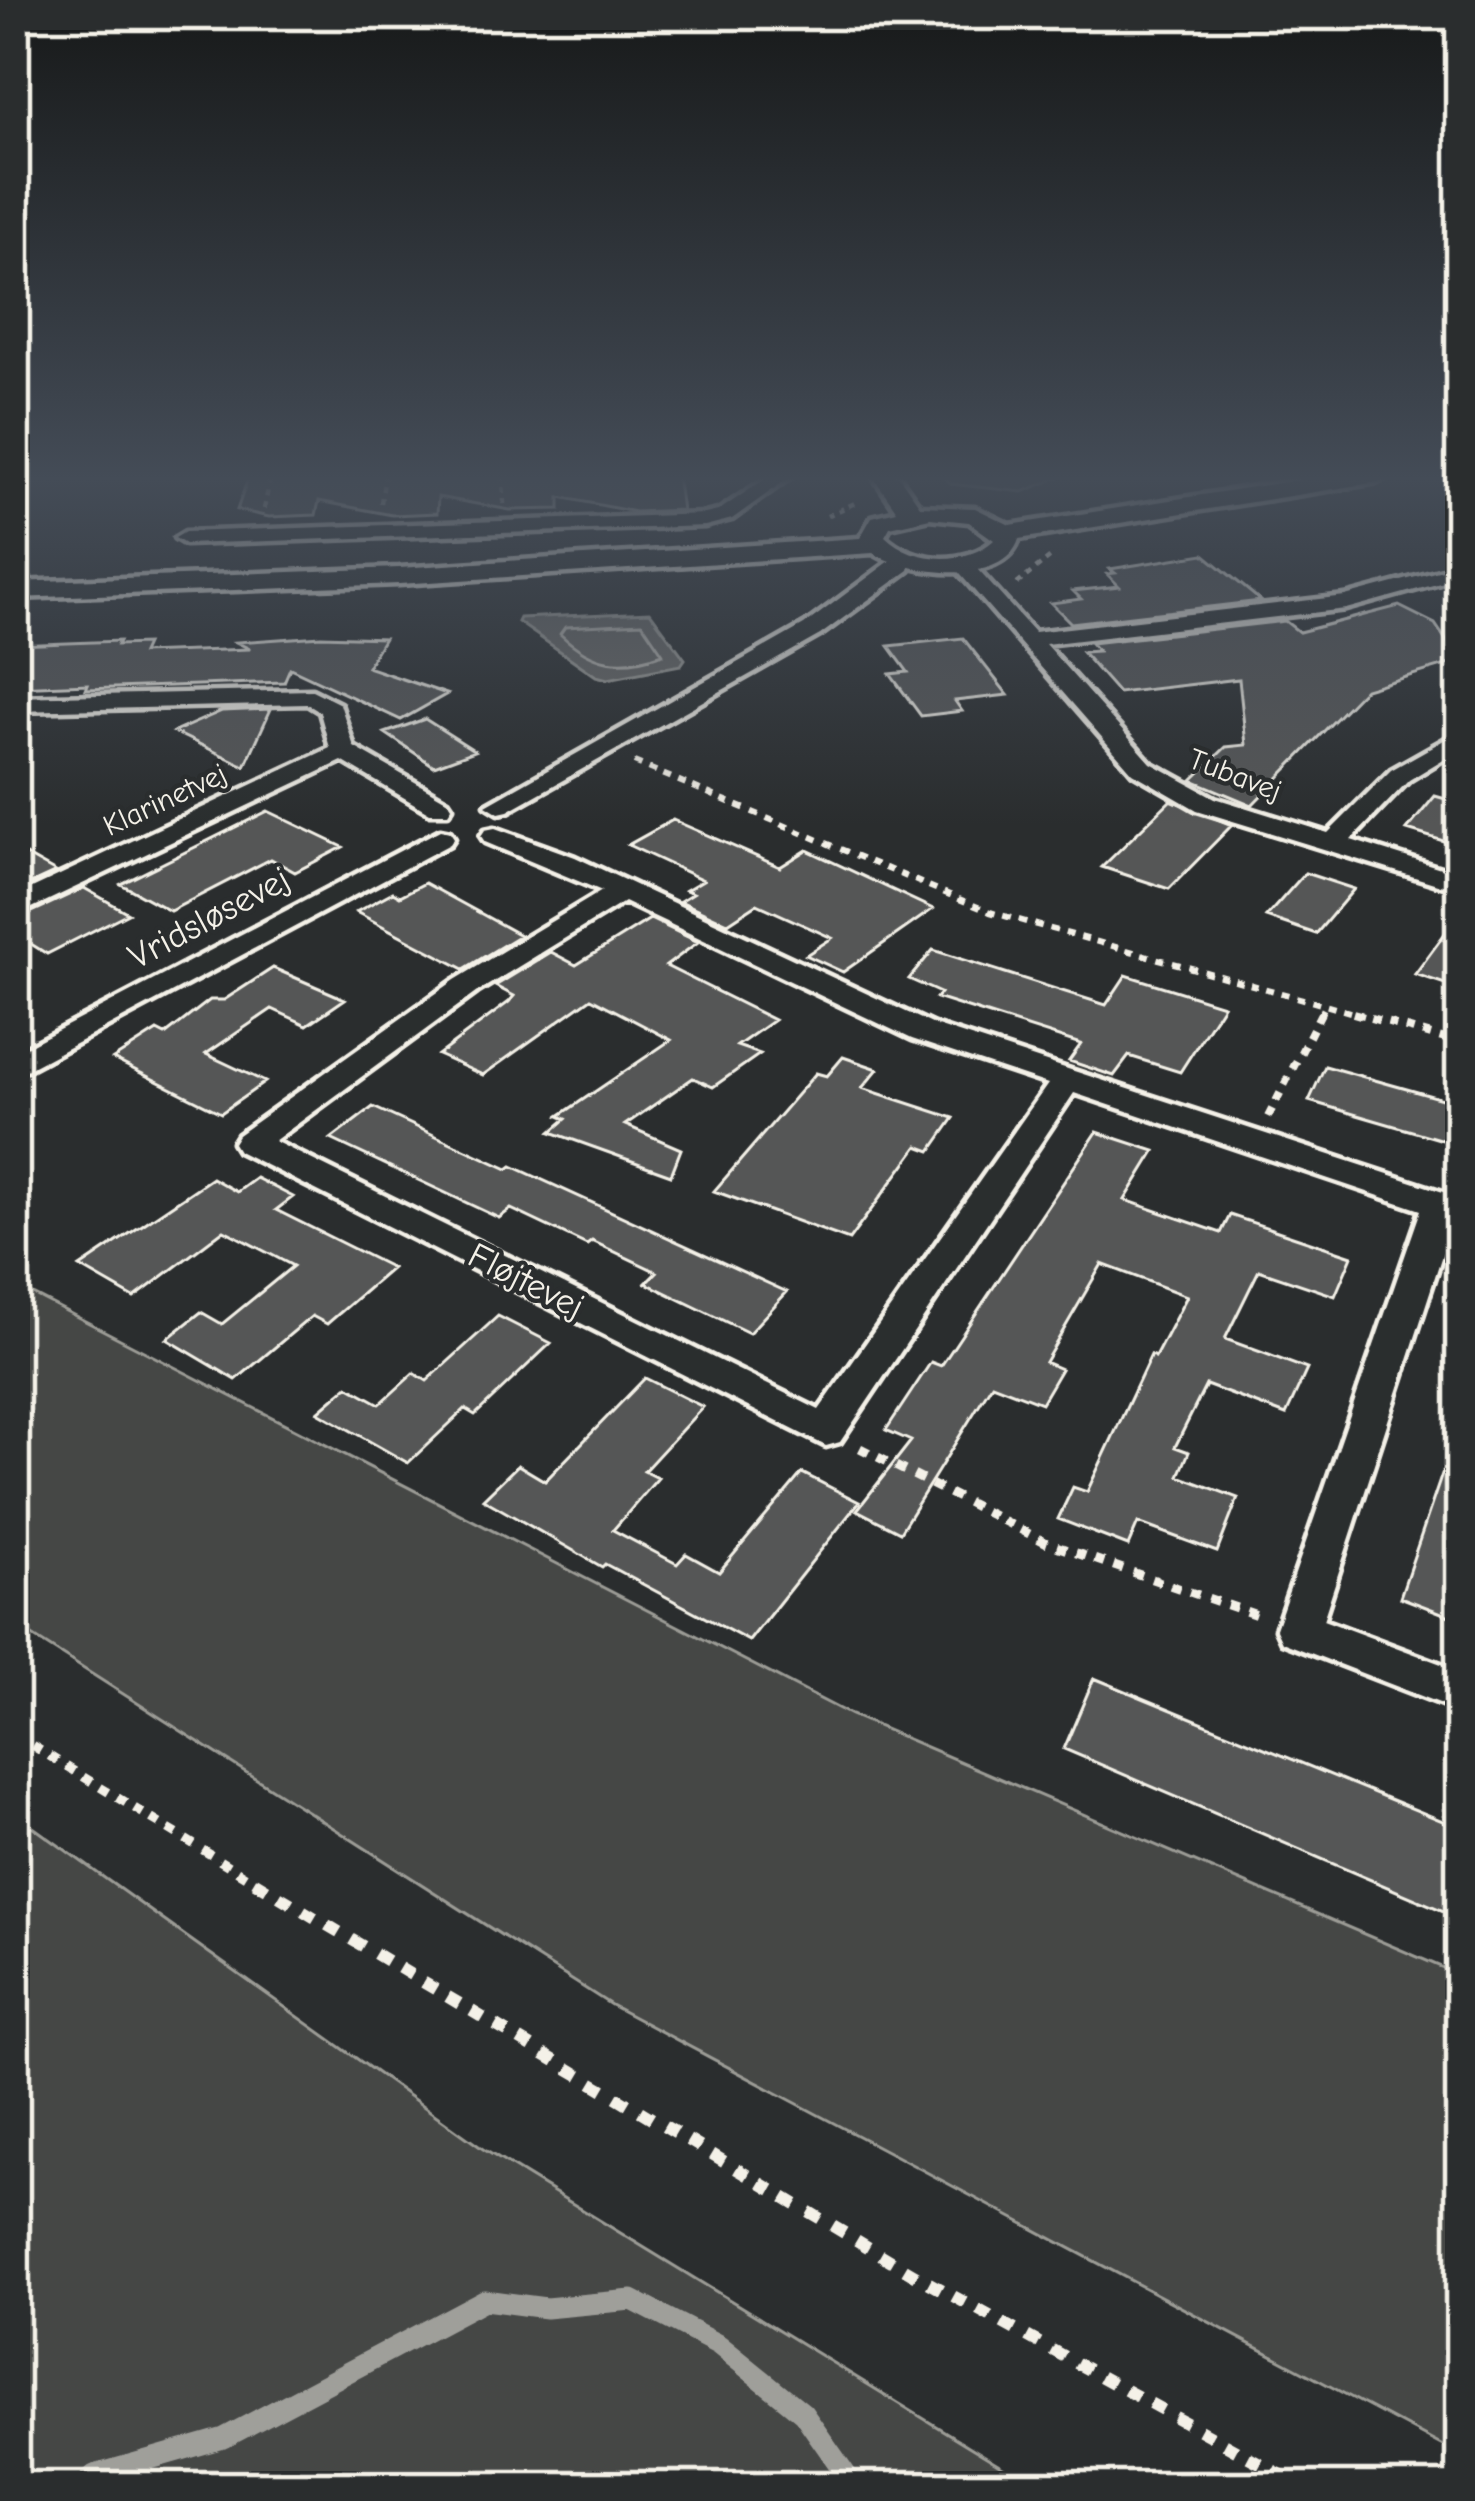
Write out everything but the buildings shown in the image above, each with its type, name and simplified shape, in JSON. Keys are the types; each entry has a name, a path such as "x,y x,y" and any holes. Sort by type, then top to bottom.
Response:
{"street":[{"name":"Vridsløsevej","path":"15,1066 812,630 866,592"},
{"name":"Tubavej","path":"988,592 1142,768 1169,787 1331,845 1460,883"},
{"path":"1031,639 1346,602 1384,592"},
{"path":"15,704 312,697 331,709 343,752 923,1032 1450,1204 1298,1629 1460,1691"},
{"path":"1331,845 1400,775 1460,739"},
{"name":"Klarinetvej","path":"15,908 343,752"},
{"name":"Fløjtevej","path":"623,890 466,986 250,1143 826,1431"},
{"path":"826,1431 1067,1080"}],"path":[{"path":"627,759 990,911 1460,1043"},
{"path":"1255,1144 1325,1006"},
{"path":"826,1431 1046,1543 1298,1629"},
{"path":"15,1735 81,1779 920,2278 1303,2486"}],"shaded area":[{"path":"15,1285 851,1715 1460,1975 1460,2455 611,2005 15,1625"},
{"path":"15,1814 483,2149 1034,2486 15,2486"}],"water":[{"path":"650,612 685,659 681,665 608,679 596,676 518,622 520,618"}],"waterway":[{"path":"84,2486 94,2475 224,2438 484,2300 546,2308 632,2300 719,2345 803,2413 854,2486"}]}
